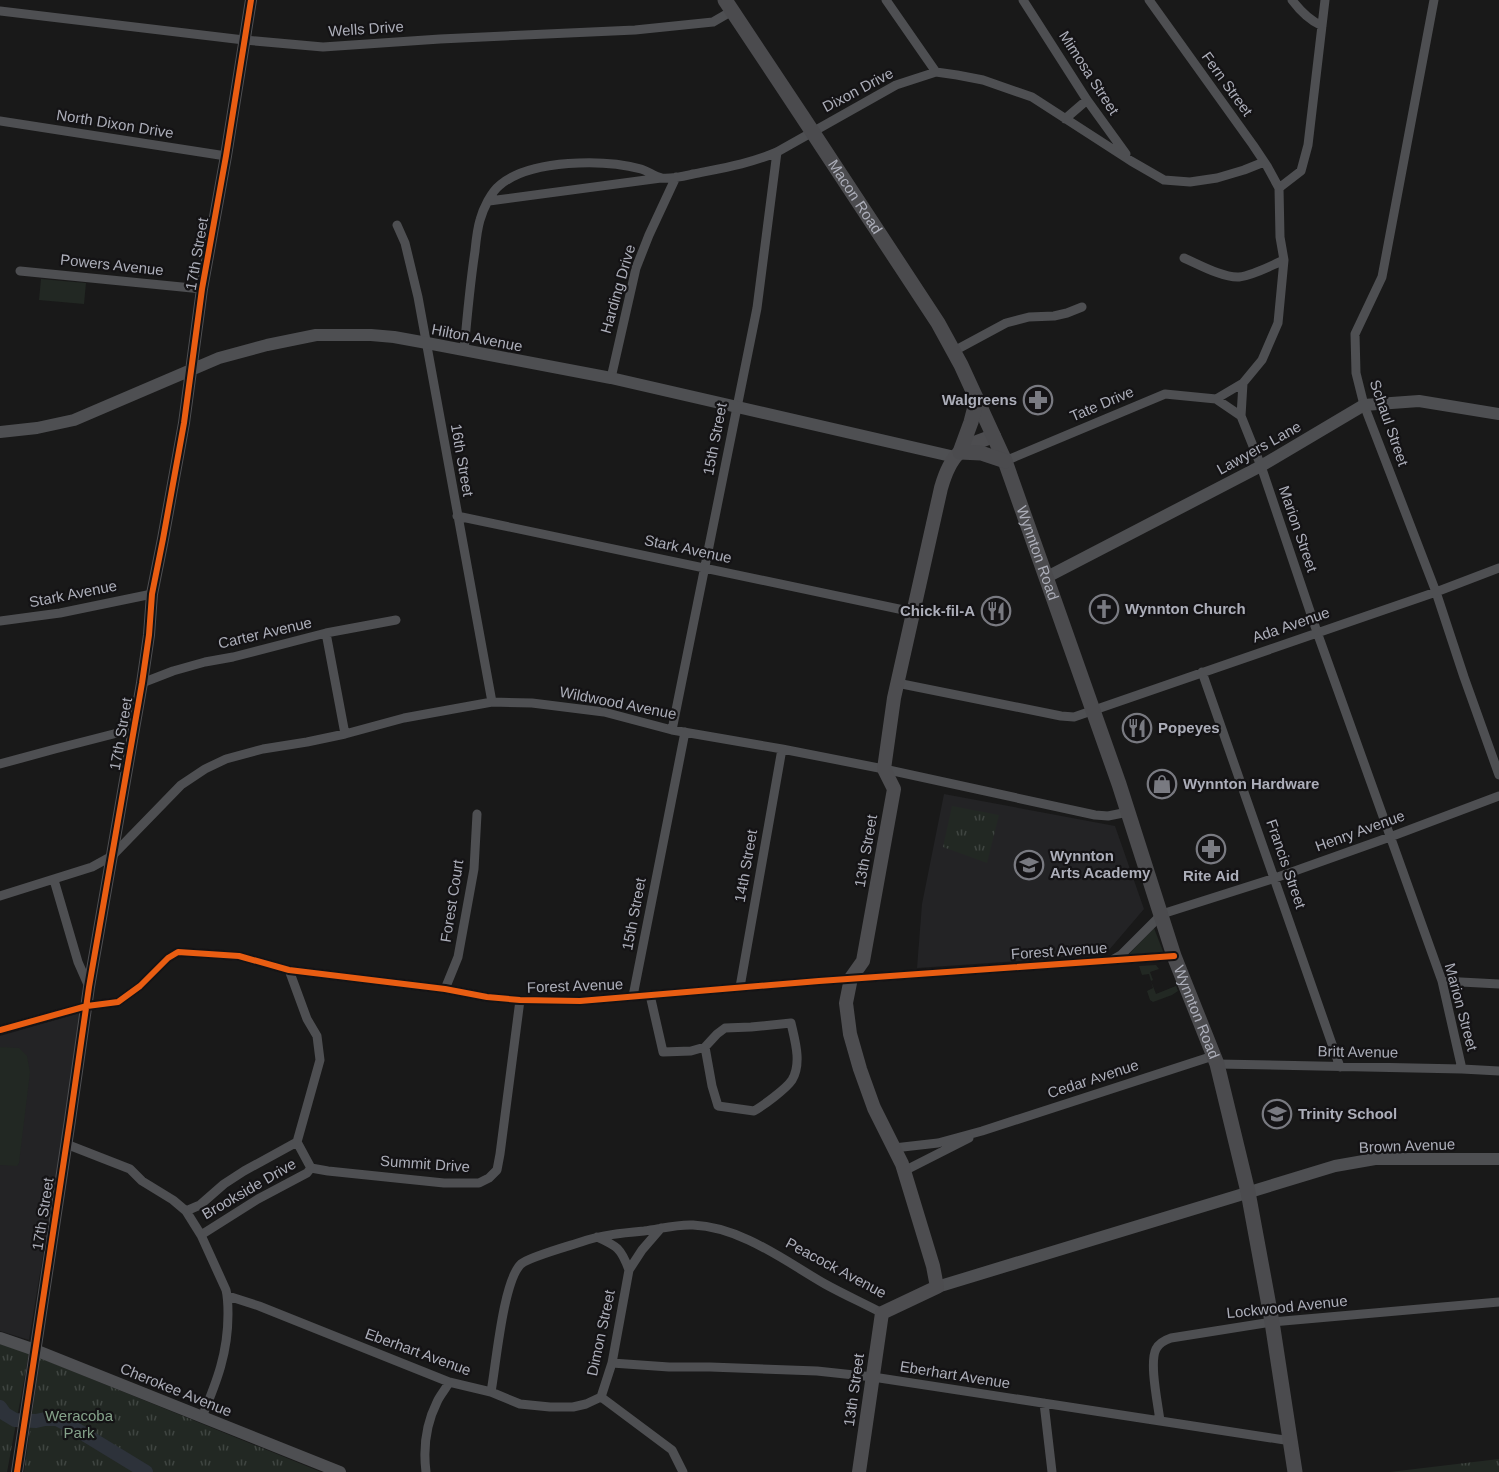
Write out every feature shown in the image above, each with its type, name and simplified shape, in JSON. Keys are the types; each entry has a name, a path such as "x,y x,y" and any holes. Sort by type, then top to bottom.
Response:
{"main road":[{"name":"Macon Road","path":"728,6 938,323 977,399"},
{"name":"Wynnton Road","path":"977,399 1005,461 1047,577 1128,812 1174,956 1215,1060 1248,1192 1272,1322 1295,1472"},
{"path":"957,454 971,422 977,399"},
{"path":"957,454 966,446 994,436"},
{"path":"957,454 981,453 1005,461"},
{"name":"13th Street","path":"937,1287 933,1266 904,1171 874,1108 860,1070 850,1034 846,1003 851,978 863,961 894,789 884,769 897,683 941,488 957,454"},
{"name":"Peacock Avenue","path":"882,1313 937,1287"},
{"name":"13th Street","path":"859,1472 882,1313"}],"street":[{"name":"17th Street","path":"17,1472 88,987 142,683 152,594 192,369 202,289 251,0"},
{"path":"886,0 936,72"},
{"name":"Mimosa Street","path":"1023,0 1087,100 1131,161"},
{"name":"Fern Street","path":"1149,0 1264,162 1279,188"},
{"path":"1292,0 1311,21 1322,26"},
{"path":"1216,399 1243,383 1262,360 1278,323 1284,260 1280,237 1279,188 1300,171 1308,145 1325,0"},
{"name":"Schaul Street","path":"1434,0 1382,277 1356,334 1356,373 1364,405 1436,592 1499,775"},
{"name":"Wells Drive","path":"0,11 323,47 635,30 712,22 728,6"},
{"name":"Dixon Drive","path":"489,201 676,177 739,166 777,152 896,85 936,72 1004,87 1032,97 1164,180 1190,182 1226,175 1264,162"},
{"path":"1065,119 1087,100"},
{"name":"North Dixon Drive","path":"0,121 226,156"},
{"name":"15th Street","path":"672,730 758,308 777,152"},
{"name":"Dixon Drive","path":"464,351 472,268 480,219 498,186 514,176 538,168 572,163 603,163 642,169 661,178"},
{"name":"Harding Drive","path":"611,378 636,268 676,177"},
{"name":"16th Street","path":"397,225 405,243 418,297 492,702"},
{"path":"1184,258 1237,277 1251,274 1284,260"},
{"name":"Powers Avenue","path":"20,271 202,289"},
{"path":"954,351 1006,323 1029,317 1054,316 1082,307"},
{"name":"Hilton Avenue","path":"0,432 37,428 74,420 219,358 248,350 316,335 370,335 394,337 611,378 957,454"},
{"name":"Marion Street","path":"1243,383 1241,416 1261,466 1317,632 1442,981 1462,1069"},
{"name":"Tate Drive","path":"1005,461 1165,394 1216,399 1241,416"},
{"name":"Lawyers Lane","path":"1047,577 1261,466 1364,405 1419,401 1499,414"},
{"name":"Stark Avenue","path":"457,516 913,612"},
{"name":"Ada Avenue","path":"1093,710 1436,592 1499,568"},
{"name":"Stark Avenue","path":"0,621 60,613 152,594"},
{"name":"Carter Avenue","path":"142,683 205,662 326,633 396,620"},
{"path":"326,633 345,734"},
{"name":"Francis Street","path":"1202,672 1340,1067"},
{"path":"897,683 1061,716 1074,717 1093,710"},
{"name":"Wildwood Avenue","path":"0,896 92,867 112,856 181,785 205,769 226,759 263,749 345,734 404,718 492,702 532,703 604,712 672,730 884,769 1095,815 1108,816 1128,812"},
{"path":"0,764 133,729"},
{"name":"15th Street","path":"633,996 685,732"},
{"name":"14th Street","path":"740,987 782,749"},
{"name":"Henry Avenue","path":"1162,914 1275,878 1499,796"},
{"name":"Forest Court","path":"445,989 458,957 474,869 477,814"},
{"path":"54,880 78,962 88,987"},
{"name":"Forest Avenue","path":"1114,959 1121,955 1162,914"},
{"name":"Forest Avenue","path":"0,1030 87,1006 118,1002 178,952 239,956 289,970 445,989 487,997 580,1001 851,978 1174,956"},
{"name":"Brookside Drive","path":"186,1211 200,1205 224,1184 244,1171 297,1142 320,1060 317,1036 307,1019 289,970"},
{"path":"1442,981 1499,984"},
{"path":"650,994 663,1052 691,1052 705,1047 724,1028 791,1023 797,1048 796,1069 791,1082 754,1111 718,1106 705,1047"},
{"name":"Summit Drive","path":"311,1168 444,1183 479,1183 489,1178 497,1170 500,1154 520,1000"},
{"name":"Britt Avenue","path":"1215,1060 1340,1067 1499,1071"},
{"name":"Cedar Avenue","path":"982,1131 1215,1060"},
{"path":"894,1148 938,1143 982,1131"},
{"path":"904,1171 982,1131"},
{"path":"297,1142 311,1168"},
{"path":"66,1144 130,1169 142,1181 186,1211 201,1235 228,1296 224,1358 202,1417"},
{"name":"Brown Avenue","path":"1248,1192 1354,1161 1499,1159"},
{"name":"Brookside Drive","path":"201,1235 258,1199 307,1173 311,1168"},
{"name":"Peacock Avenue","path":"937,1287 1248,1192"},
{"name":"Peacock Avenue","path":"491,1392 506,1299 513,1277 522,1264 597,1237 693,1225 713,1228 765,1247 827,1285 882,1313"},
{"name":"Dimon Street","path":"661,1228 629,1270 612,1363 601,1396 672,1450 684,1472"},
{"path":"597,1237 613,1244 623,1253 629,1270"},
{"name":"Eberhart Avenue","path":"228,1296 259,1306 449,1382 491,1392 520,1404 573,1407 586,1404 601,1396"},
{"name":"Lockwood Avenue","path":"1160,1421 1153,1361 1161,1342 1171,1338 1272,1322 1499,1302"},
{"name":"Cherokee Avenue","path":"0,1338 340,1472"},
{"name":"Eberhart Avenue","path":"612,1363 817,1371 873,1377 1291,1441"},
{"path":"426,1472 424,1443 436,1403 449,1382"},
{"path":"1044,1403 1052,1472"}],"shaded area":[{"name":"Wynnton Arts Academy","path":"944,794 1115,826 1144,909 1109,950 1049,959 917,968 922,904"},
{"path":"83,1012 29,1340 0,1331 0,1036"}],"green space":[{"path":"41,279 86,283 84,304 39,300"},
{"path":"952,806 999,815 987,863 943,847"},
{"path":"1154,928 1164,954 1130,955 1130,953"},
{"path":"1156,965 1159,969 1150,972 1153,980 1151,981 1149,974 1142,975 1139,966"},
{"path":"1151,981 1156,994 1176,986 1178,991 1153,1002 1147,991 1153,988"},
{"path":"0,1047 19,1048 27,1056 30,1072 17,1166 0,1165"},
{"path":"0,1344 29,1353 7,1472 0,1472"},
{"name":"Weracoba Park","path":"40,1358 321,1472 24,1472"},
{"path":"1499,1459 1499,1472 1390,1472"}],"waterway":[{"path":"0,1407 5,1414 15,1420 57,1419 146,1472"}],"cycle path":[{"path":"17,1472 89,987 142,683 152,594 184,423 202,289 251,0"},
{"path":"0,1030 87,1006 118,1002 178,952 239,956 289,970 445,989 487,997 580,1001 819,981 1174,956"}],"place":[{"name":"Walgreens","path":"1038,400"},
{"name":"Wynnton Church","path":"1104,609"},
{"name":"Chick-fil-A","path":"996,611"},
{"name":"Popeyes","path":"1137,728"},
{"name":"Wynnton Hardware","path":"1162,784"},
{"name":"Rite Aid","path":"1211,849"},
{"name":"Wynnton Arts Academy","path":"1029,865"},
{"name":"Trinity School","path":"1277,1114"}]}
